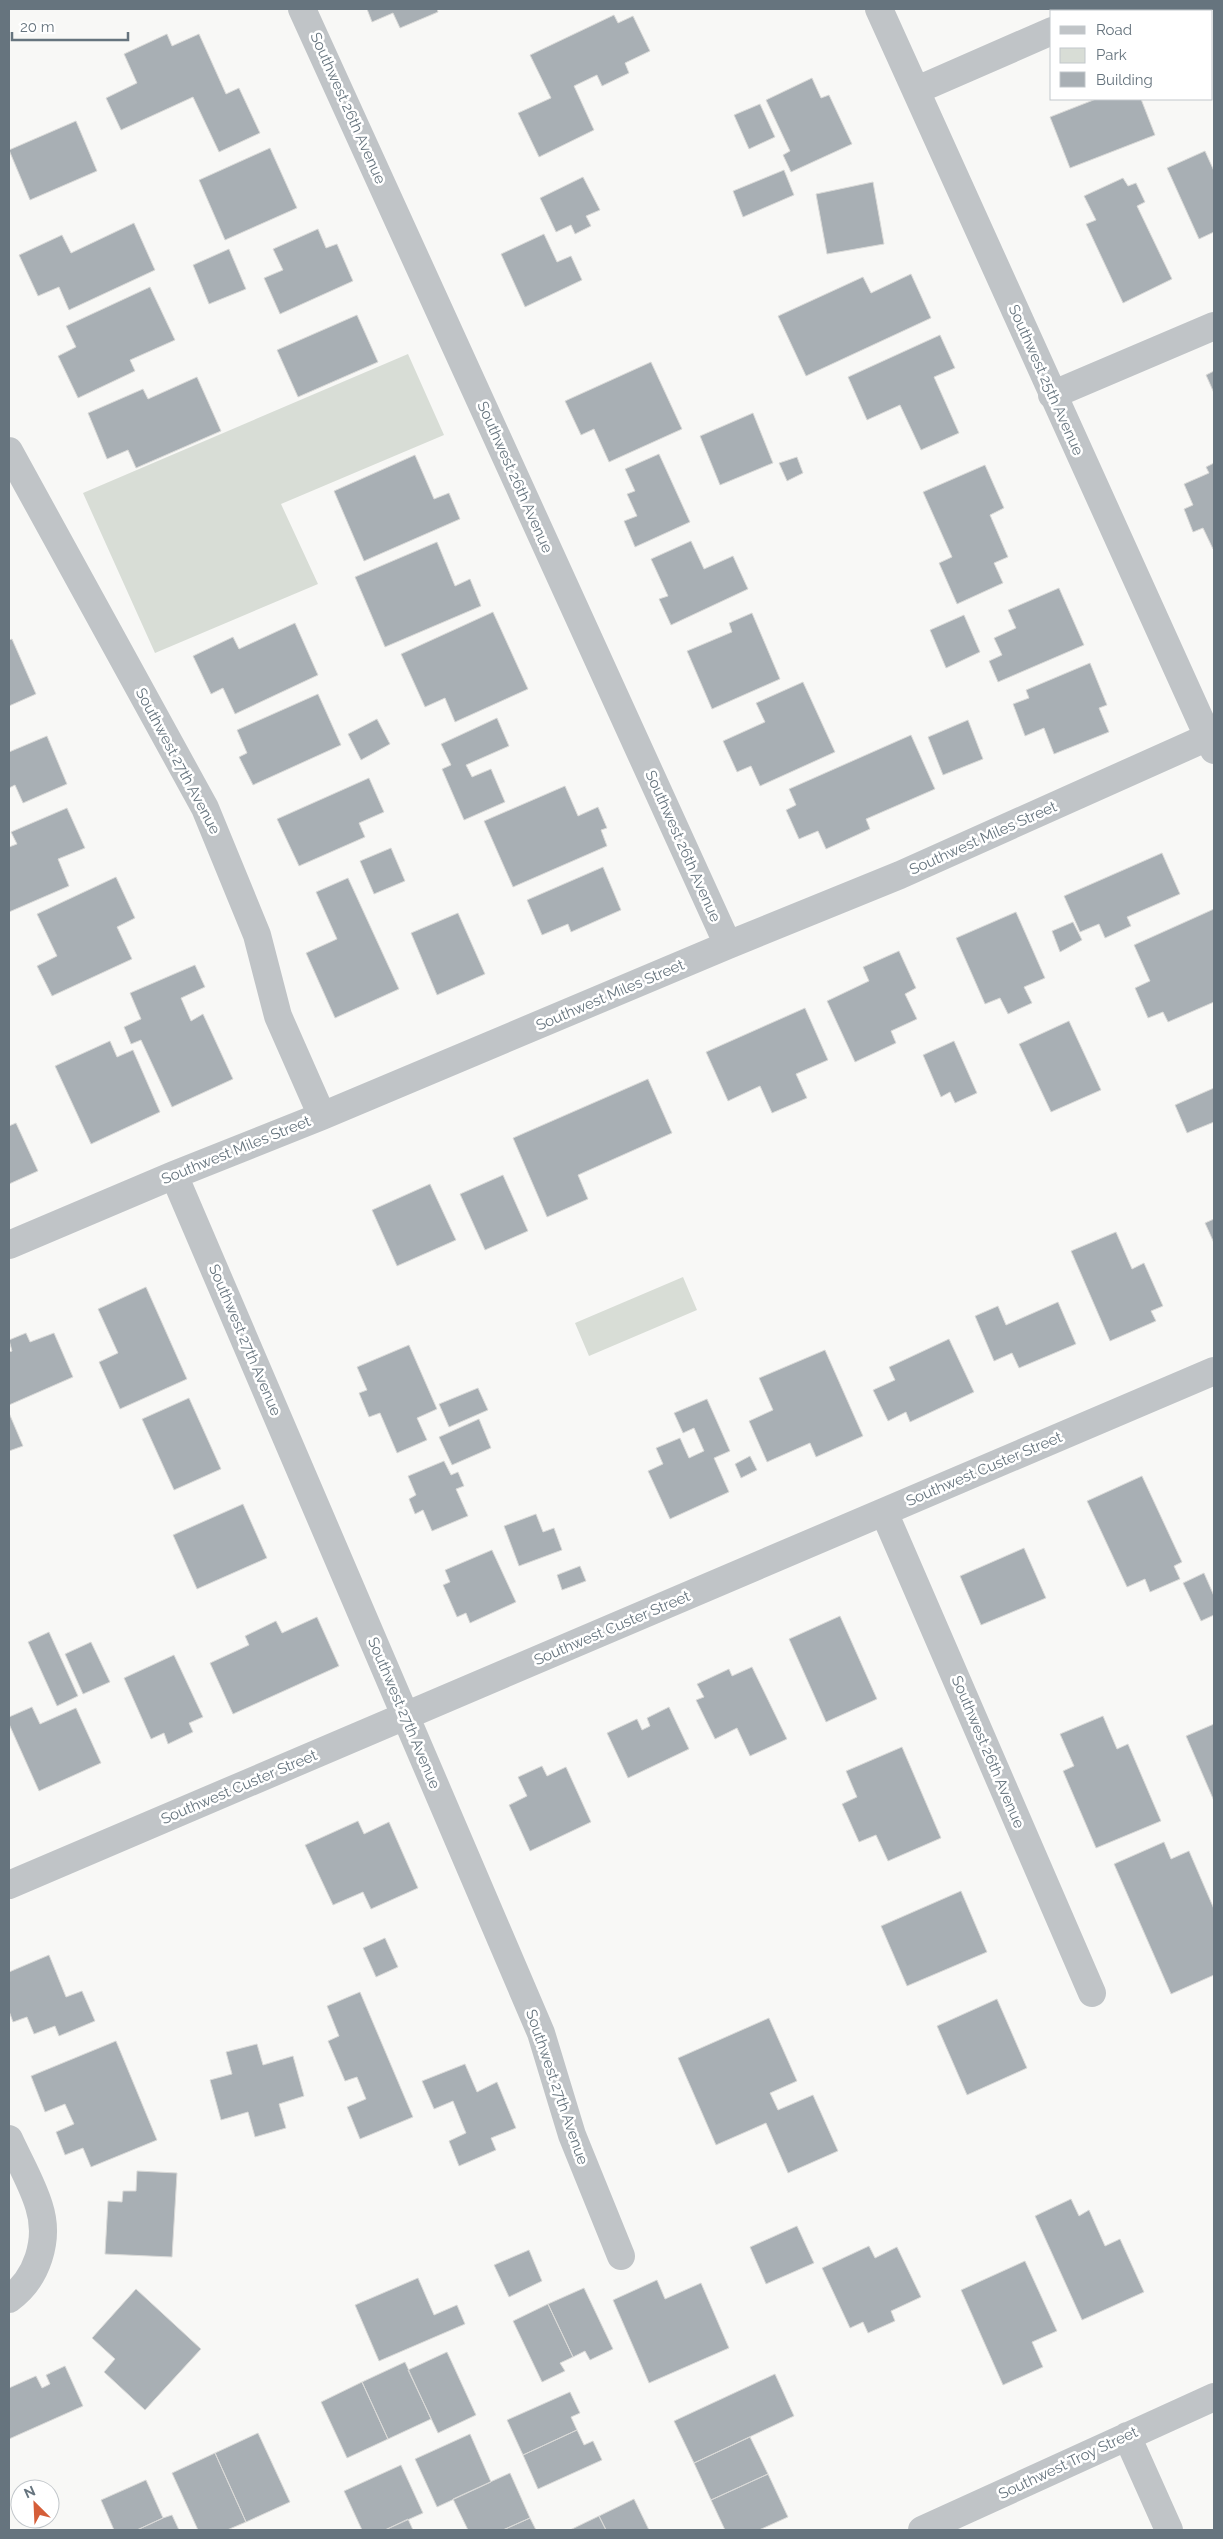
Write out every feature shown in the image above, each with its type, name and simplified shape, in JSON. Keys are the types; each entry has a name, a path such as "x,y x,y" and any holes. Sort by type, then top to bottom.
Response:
{"street":[{"name":"Southwest 26th Avenue","path":"302,9 728,945"},
{"name":"Southwest 25th Avenue","path":"878,9 1211,744"},
{"path":"916,90 1050,33"},
{"path":"1052,396 1214,326"},
{"name":"Southwest 27th Avenue","path":"9,451 205,808 257,935 278,1016 322,1116"},
{"name":"Southwest Miles Street","path":"9,1245 728,945 900,876 1211,744"},
{"name":"Southwest 27th Avenue","path":"174,1175 541,2034 572,2135 621,2256"},
{"name":"Southwest Custer Street","path":"9,1885 1214,1371"},
{"name":"Southwest 26th Avenue","path":"884,1512 1092,1993"},
{"path":"9,2139 39,2207 42,2226 41,2250 34,2270 21,2290 9,2299"},
{"name":"Southwest Troy Street","path":"922,2530 1214,2397"},
{"path":"1127,2436 1169,2530"}],"green space":[{"path":"408,354 444,435 281,504 318,584 155,653 83,493"},
{"path":"683,1277 697,1310 589,1356 575,1323"}],"building":[{"path":"367,9 437,9 438,12 400,28 393,13 372,22"},
{"path":"614,15 618,23 633,16 650,51 625,63 629,73 602,86 597,75 574,86 594,130 539,157 518,113 551,98 530,55"},
{"path":"167,34 172,46 199,34 226,94 239,88 260,133 219,152 193,97 121,130 106,98 137,83 124,54"},
{"path":"812,78 821,98 829,95 852,144 791,172 783,155 790,151 766,100"},
{"path":"1093,100 1141,100 1155,135 1070,168 1050,117"},
{"path":"760,104 775,137 749,149 734,115"},
{"path":"76,121 97,171 30,200 9,150"},
{"path":"270,148 297,208 225,240 199,180"},
{"path":"1205,151 1214,171 1214,232 1199,239 1167,168"},
{"path":"784,170 794,195 743,217 733,191"},
{"path":"583,177 600,210 586,216 591,226 575,234 571,225 556,232 540,198"},
{"path":"1123,178 1128,186 1136,183 1145,202 1137,206 1172,279 1123,303 1086,224 1096,220 1084,196"},
{"path":"873,182 884,244 827,254 816,194"},
{"path":"134,223 155,270 69,310 59,287 38,296 19,255 62,235 71,253"},
{"path":"318,229 326,248 337,244 353,281 280,314 264,278 283,270 273,249"},
{"path":"544,234 557,262 571,256 582,280 525,307 501,254"},
{"path":"229,249 246,289 209,304 193,265"},
{"path":"911,274 931,318 806,376 778,316 863,277 871,293"},
{"path":"150,287 175,340 130,360 135,371 78,398 58,356 76,347 66,326"},
{"path":"357,315 378,362 298,397 277,350"},
{"path":"940,335 955,368 934,377 959,433 921,450 900,405 867,420 848,377"},
{"path":"651,362 682,429 609,462 594,429 581,435 565,401"},
{"path":"1214,371 1214,393 1206,375"},
{"path":"197,377 221,431 136,468 128,450 107,459 88,413 143,389 148,399"},
{"path":"753,413 773,463 720,485 700,436"},
{"path":"659,454 690,522 635,547 624,521 637,516 627,494 635,491 625,469"},
{"path":"415,455 434,499 449,493 460,519 364,561 334,491"},
{"path":"797,457 803,473 787,481 779,463"},
{"path":"1214,463 1213,549 1203,528 1193,532 1184,509 1193,505 1184,484 1209,473 1206,467"},
{"path":"985,465 1004,508 990,515 1008,557 994,563 1003,583 957,604 939,563 952,557 923,492"},
{"path":"691,541 704,569 733,556 748,589 671,625 659,599 668,596 651,559"},
{"path":"437,542 455,586 470,579 481,606 385,647 355,577"},
{"path":"1059,588 1084,645 998,682 989,661 1002,655 994,638 1016,628 1008,610"},
{"path":"493,612 528,689 455,722 445,698 425,707 401,654"},
{"path":"752,613 780,679 712,709 687,651 732,632 729,623"},
{"path":"964,615 980,652 946,668 930,630"},
{"path":"295,623 318,675 235,714 223,688 211,694 193,656 233,637 239,649"},
{"path":"12,639 36,694 9,706 9,640"},
{"path":"1090,663 1107,705 1099,708 1109,732 1054,754 1044,728 1025,736 1013,704 1029,698 1026,690"},
{"path":"803,682 835,752 760,786 751,766 737,772 723,741 765,722 756,703"},
{"path":"318,694 341,745 253,785 239,757 247,753 237,730"},
{"path":"497,718 509,746 466,765 472,777 491,769 505,802 464,820 442,769 451,765 441,744"},
{"path":"377,719 390,744 361,760 348,734"},
{"path":"968,720 983,759 943,775 928,737"},
{"path":"911,735 935,789 866,819 870,829 826,849 818,831 799,839 786,810 796,805 789,789"},
{"path":"47,736 67,784 23,803 15,785 9,788 9,752"},
{"path":"369,778 384,812 359,823 365,837 299,866 277,819"},
{"path":"565,786 578,816 598,807 607,828 601,830 607,846 513,887 484,821"},
{"path":"67,808 85,848 58,859 69,886 9,912 9,847 17,844 11,832"},
{"path":"391,848 405,881 374,894 360,861"},
{"path":"1162,853 1180,894 1127,917 1131,926 1105,938 1099,924 1080,932 1064,896"},
{"path":"603,867 621,910 571,932 568,924 542,935 527,900"},
{"path":"116,877 135,918 117,927 132,959 52,996 37,966 57,956 37,914"},
{"path":"348,878 399,989 335,1018 306,953 337,939 316,892"},
{"path":"1214,909 1214,1002 1168,1022 1163,1012 1148,1018 1135,988 1150,981 1134,945"},
{"path":"1016,912 1045,978 1024,987 1032,1003 1008,1014 1000,998 985,1004 956,938"},
{"path":"458,913 485,974 437,995 411,933"},
{"path":"1073,922 1082,940 1060,952 1052,931"},
{"path":"899,951 916,988 905,994 917,1019 891,1031 896,1043 855,1062 827,1001 869,981 863,967"},
{"path":"195,965 205,987 181,998 191,1021 203,1014 233,1079 172,1107 141,1040 131,1044 124,1027 141,1019 130,993"},
{"path":"805,1008 828,1060 796,1074 807,1098 772,1113 760,1086 728,1101 706,1052"},
{"path":"1069,1021 1101,1090 1051,1112 1019,1044"},
{"path":"110,1041 117,1057 133,1050 160,1112 91,1144 55,1066"},
{"path":"954,1041 977,1093 955,1103 950,1092 941,1097 923,1055"},
{"path":"648,1079 672,1133 578,1175 588,1199 547,1217 513,1138"},
{"path":"1214,1088 1214,1122 1187,1133 1175,1105"},
{"path":"16,1123 38,1171 9,1184 9,1126"},
{"path":"503,1175 528,1231 485,1250 460,1194"},
{"path":"430,1184 456,1240 397,1266 372,1210"},
{"path":"1214,1219 1214,1243 1205,1223"},
{"path":"1116,1232 1132,1269 1144,1263 1163,1306 1151,1311 1156,1321 1110,1341 1071,1251"},
{"path":"146,1287 187,1379 120,1409 99,1362 118,1353 98,1309"},
{"path":"1058,1302 1076,1344 1019,1368 1012,1353 994,1361 975,1316 998,1306 1006,1325"},
{"path":"26,1333 30,1342 54,1333 73,1377 9,1405 9,1352 12,1351 9,1340"},
{"path":"949,1339 974,1392 910,1422 906,1412 888,1421 873,1390 895,1380 889,1367"},
{"path":"409,1345 437,1409 417,1418 427,1440 397,1453 380,1413 369,1417 359,1393 367,1390 357,1367"},
{"path":"825,1350 863,1436 816,1457 810,1443 767,1462 749,1421 773,1410 759,1378"},
{"path":"478,1388 488,1410 449,1427 439,1404"},
{"path":"189,1398 221,1469 174,1490 142,1419"},
{"path":"707,1399 730,1451 714,1458 729,1492 670,1519 648,1471 663,1464 656,1448 680,1438 689,1458 704,1451 694,1428 683,1433 674,1413"},
{"path":"9,1413 23,1446 9,1451"},
{"path":"479,1419 491,1448 452,1465 439,1437"},
{"path":"750,1456 757,1470 741,1478 735,1464"},
{"path":"444,1461 451,1475 458,1472 464,1486 456,1489 468,1516 432,1531 423,1510 415,1514 409,1499 416,1495 408,1476"},
{"path":"1142,1476 1182,1562 1174,1566 1180,1579 1150,1592 1145,1579 1127,1587 1087,1501"},
{"path":"243,1504 267,1558 197,1589 173,1535"},
{"path":"536,1514 543,1532 554,1528 562,1550 519,1566 504,1526"},
{"path":"1024,1548 1046,1598 981,1625 960,1576"},
{"path":"492,1550 516,1602 470,1623 466,1613 457,1617 443,1585 450,1582 445,1570"},
{"path":"580,1566 586,1581 562,1590 557,1575"},
{"path":"1204,1573 1214,1596 1214,1615 1201,1621 1183,1583"},
{"path":"840,1616 877,1699 826,1722 789,1639"},
{"path":"317,1617 339,1666 233,1714 210,1663 249,1645 245,1636 276,1621 282,1633"},
{"path":"49,1632 78,1696 57,1706 28,1642"},
{"path":"91,1642 110,1682 83,1694 65,1654"},
{"path":"174,1655 203,1717 189,1723 193,1732 168,1744 164,1733 151,1739 124,1678"},
{"path":"752,1667 787,1739 750,1756 737,1728 715,1739 696,1700 704,1697 697,1684 729,1669 732,1676"},
{"path":"32,1707 40,1724 76,1708 101,1763 39,1791 9,1724 9,1717"},
{"path":"669,1707 689,1749 628,1778 607,1733 637,1719 642,1730 650,1726 647,1718"},
{"path":"1103,1716 1117,1749 1128,1744 1161,1821 1096,1848 1063,1771 1074,1766 1060,1734"},
{"path":"1214,1724 1214,1801 1186,1736"},
{"path":"902,1747 941,1838 888,1861 876,1835 859,1842 842,1804 857,1797 846,1771"},
{"path":"542,1766 547,1776 566,1767 591,1822 530,1851 509,1805 527,1796 518,1777"},
{"path":"358,1821 364,1834 389,1822 418,1888 371,1909 363,1892 333,1905 305,1845"},
{"path":"1164,1842 1171,1859 1189,1851 1214,1909 1214,1975 1171,1994 1114,1864"},
{"path":"961,1891 987,1952 907,1986 881,1926"},
{"path":"385,1938 398,1967 376,1977 363,1948"},
{"path":"49,1955 66,1997 82,1991 95,2021 59,2036 55,2026 34,2034 27,2017 13,2022 9,2011 9,1972"},
{"path":"360,1992 413,2117 360,2139 347,2107 366,2099 357,2077 345,2081 328,2041 339,2036 327,2006"},
{"path":"997,1999 1027,2068 967,2095 937,2026"},
{"path":"769,2018 797,2081 770,2093 778,2110 813,2095 838,2151 788,2173 766,2123 716,2145 678,2058"},
{"path":"116,2041 157,2140 91,2167 83,2148 65,2155 56,2132 74,2124 65,2104 45,2112 31,2076"},
{"path":"257,2044 263,2065 293,2056 304,2096 279,2104 286,2128 255,2137 248,2112 221,2120 210,2080 232,2074 226,2052"},
{"path":"465,2064 477,2092 497,2082 516,2128 491,2138 496,2150 459,2166 449,2141 466,2133 453,2101 434,2109 422,2081"},
{"path":"137,2171 177,2173 172,2257 105,2254 108,2201 122,2202 123,2191 136,2191"},
{"path":"1071,2199 1079,2216 1089,2210 1105,2246 1120,2239 1144,2292 1082,2320 1035,2216"},
{"path":"797,2226 814,2263 766,2284 750,2247"},
{"path":"869,2246 875,2258 897,2247 921,2297 891,2311 895,2321 868,2333 863,2322 850,2328 822,2268"},
{"path":"529,2250 542,2281 509,2297 494,2265"},
{"path":"1025,2261 1057,2331 1032,2342 1043,2367 1003,2385 961,2290"},
{"path":"418,2278 434,2315 457,2305 465,2324 379,2361 355,2305"},
{"path":"657,2280 665,2299 701,2283 729,2348 649,2383 613,2300"},
{"path":"584,2288 613,2349 590,2360 585,2351 573,2357 548,2304"},
{"path":"136,2289 201,2349 145,2410 104,2372 115,2359 92,2338"},
{"path":"548,2304 573,2357 560,2363 565,2371 542,2382 513,2321"},
{"path":"447,2352 476,2415 438,2433 408,2370"},
{"path":"405,2362 431,2419 388,2439 362,2382"},
{"path":"65,2366 83,2406 9,2439 9,2388 36,2376 42,2388 50,2384 46,2375"},
{"path":"775,2374 794,2416 694,2463 674,2421"},
{"path":"362,2382 388,2439 347,2458 321,2402"},
{"path":"570,2392 580,2413 571,2417 577,2430 523,2455 507,2420"},
{"path":"577,2430 584,2445 593,2441 602,2460 538,2489 523,2455"},
{"path":"258,2433 290,2502 246,2522 215,2453"},
{"path":"470,2434 491,2482 437,2507 415,2459"},
{"path":"750,2437 768,2474 711,2500 694,2463"},
{"path":"215,2453 246,2522 227,2530 198,2530 172,2473"},
{"path":"401,2465 423,2513 385,2530 362,2530 344,2491"},
{"path":"510,2473 530,2518 503,2530 468,2530 453,2499"},
{"path":"768,2474 788,2517 759,2530 725,2530 711,2500"},
{"path":"146,2480 163,2518 137,2530 114,2530 101,2500"},
{"path":"634,2499 649,2530 606,2530 599,2516"},
{"path":"172,2515 179,2530 137,2530 163,2518"},
{"path":"599,2516 606,2530 570,2530"},
{"path":"530,2518 536,2530 503,2530"},
{"path":"408,2519 413,2530 385,2530"}]}
